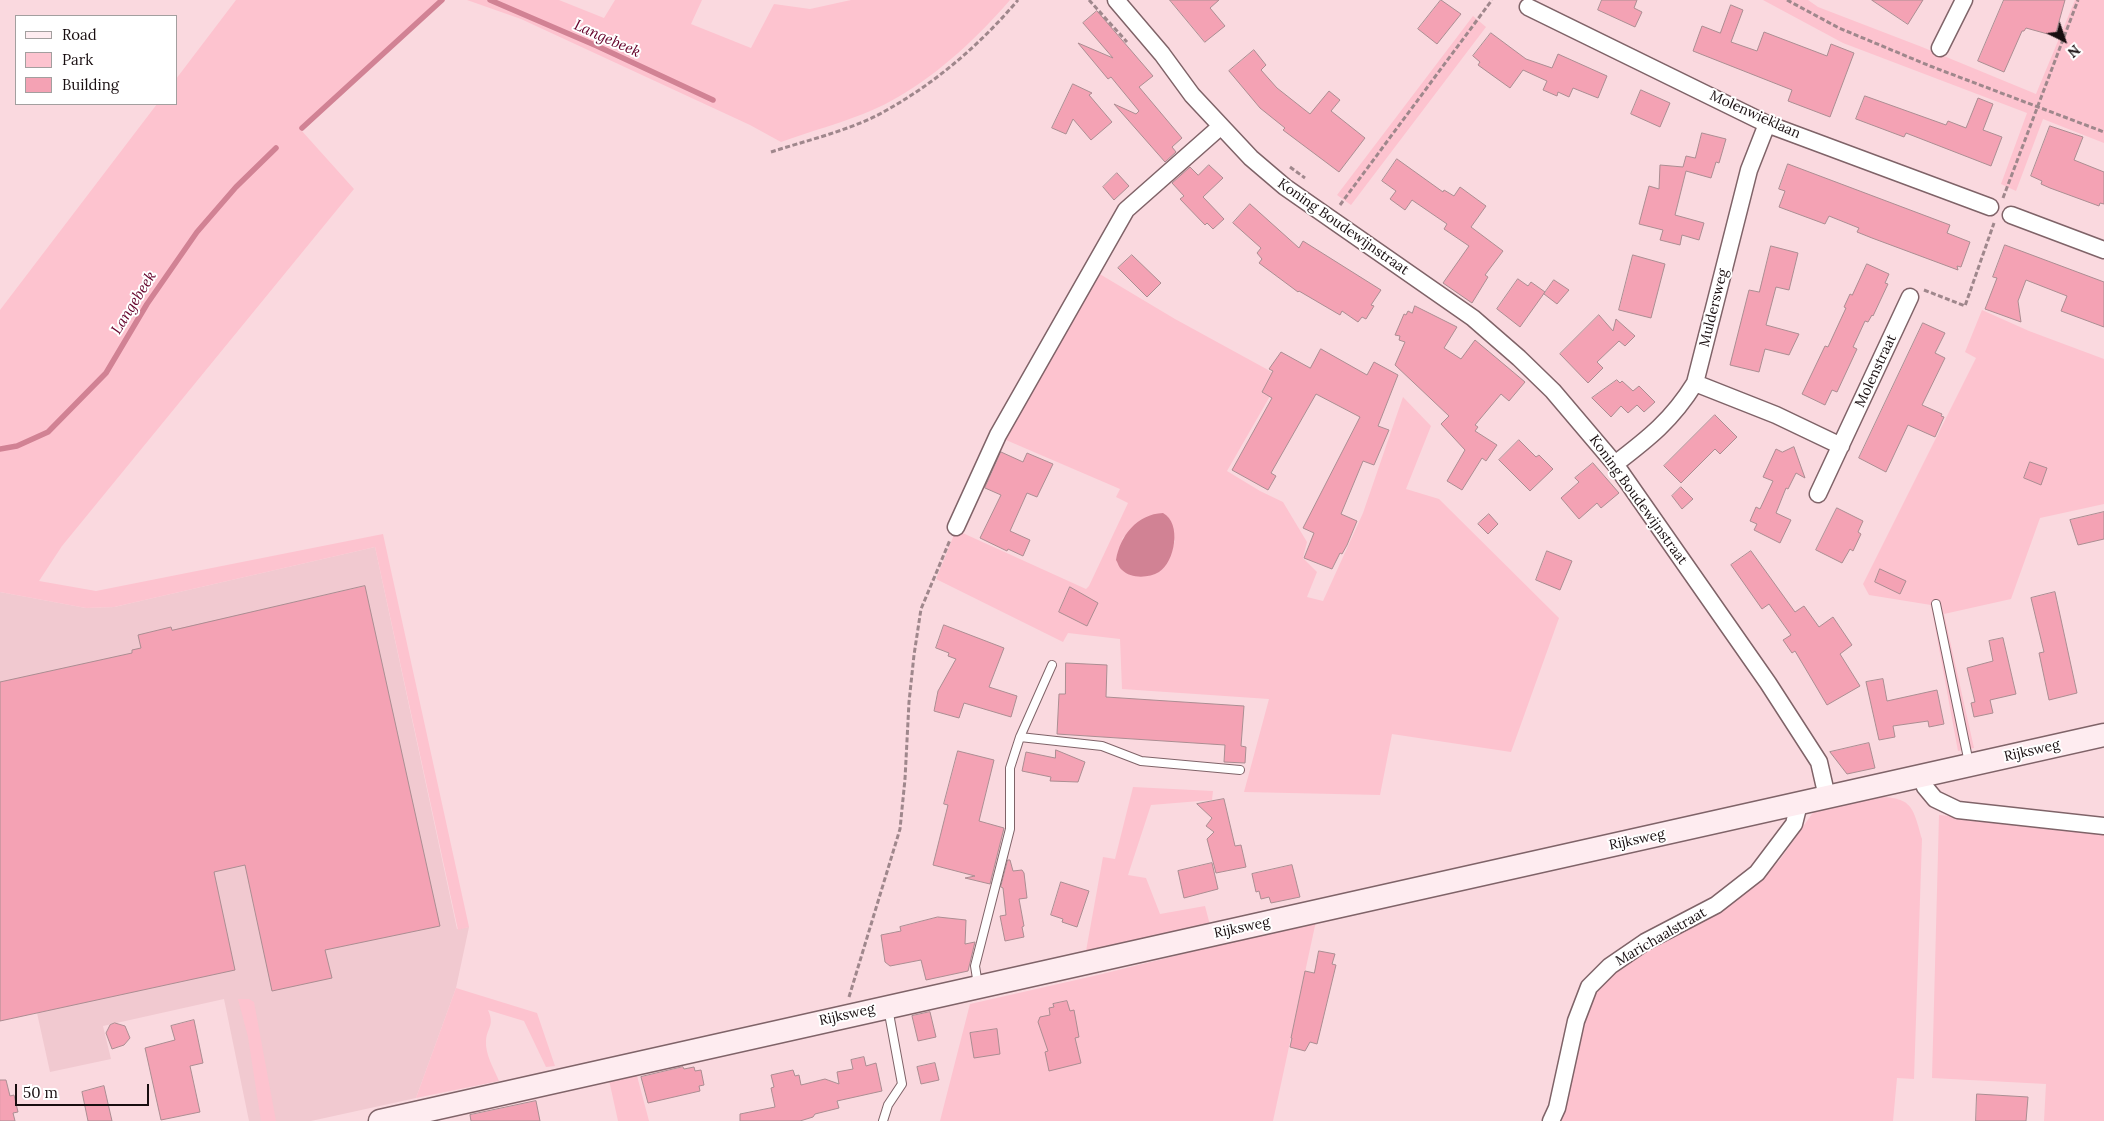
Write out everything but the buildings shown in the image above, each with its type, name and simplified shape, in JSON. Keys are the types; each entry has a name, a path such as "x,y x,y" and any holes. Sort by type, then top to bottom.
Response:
{"main road":[{"name":"Rijksweg","path":"380,1121 849,1014 1799,804 2104,734"}],"street":[{"name":"Koning Boudewijnstraat","path":"1116,0 1162,54 1192,95 1251,158 1285,186 1472,318 1519,358 1552,392 1616,464 1768,683 1819,762 1827,797"},
{"path":"1940,48 1964,0"},
{"name":"Molenwieklaan","path":"1528,7 1767,124 2104,250"},
{"name":"Muldersweg","path":"1616,464 1655,433 1680,407 1695,383 1749,170 1767,124"},
{"path":"956,528 998,435 1126,210 1220,127"},
{"name":"Molenstraat","path":"1818,494 1910,297"},
{"path":"1695,383 1776,415 1841,446"},
{"path":"1921,776 1925,786 1935,799 1958,810 2104,826"},
{"name":"Marichaalstraat","path":"1550,1121 1557,1108 1576,1022 1589,988 1610,966 1645,942 1716,905 1758,873 1794,824 1799,804"}],"lane":[{"path":"1936,604 1970,765"},
{"path":"978,986 975,966 1010,829 1010,768 1020,737 1052,665"},
{"path":"1020,737 1102,746 1141,761 1240,770"},
{"path":"884,1121 888,1105 902,1084 888,1006"}],"path":[{"path":"771,152 866,120 911,96 953,64 991,31 1018,0"},
{"path":"1340,205 1492,0"},
{"path":"1787,0 1839,28 1930,66 2104,132"},
{"path":"1910,297 1915,290 1921,289 1965,306 2036,107 2078,0"},
{"path":"849,1014 847,1004 900,829 909,702 921,609 956,528"}],"shaded area":[{"path":"1163,513 1173,525 1174,533 1172,552 1165,567 1159,572 1140,577 1126,573 1120,568 1116,560 1121,543 1131,528 1145,517"},
{"path":"375,547 457,929 469,927 456,988 416,1098 311,1121 249,1121 224,999 103,1026 111,1059 50,1072 37,1013 0,1021 0,592 86,608 114,607"}],"green space":[{"path":"236,0 445,0 301,130 354,189 62,546 39,581 96,591 383,534 469,927 458,930 375,547 114,607 86,608 0,592 0,310 156,105 178,105 178,76"},
{"path":"467,0 559,0 604,18 615,0 702,0 691,24 751,48 774,4 810,9 851,0 1010,0 958,53 898,97 856,117 781,142 750,125 521,19"},
{"path":"1763,0 1808,0 1818,7 2036,94 2075,0 2104,0 2104,143 2043,119 2016,191 2001,184 2027,113 1843,43"},
{"path":"1473,16 1486,27 1351,205 1337,195"},
{"path":"1098,273 1175,319 1281,377 1227,471 1260,491 1283,502 1307,542 1303,558 1317,572 1307,597 1323,601 1363,513 1403,397 1431,426 1406,489 1439,499 1559,618 1511,752 1392,734 1380,795 1244,792 1269,699 1122,689 1120,639 1068,633 1063,642 936,579 956,530 1086,589 1128,503 1116,497 1120,489 999,437","holes":["1142,519 1175,541 1167,562 1160,571 1122,539"]},
{"path":"1982,310 2029,331 2104,359 2104,504 2040,518 2011,599 1944,614 1974,748 1958,751 1931,605 1869,595 1863,584 1976,358 1965,352"},
{"path":"1133,787 1213,791 1212,800 1151,805 1128,875 1146,878 1160,914 1205,906 1210,925 1086,951 1103,857 1115,859"},
{"path":"1871,796 1894,798 1908,804 1915,817 1922,839 1914,1079 1897,1078 1893,1121 1562,1121 1563,1104 1584,1020 1599,987 1628,961 1752,887 1779,861 1814,811"},
{"path":"1939,815 2104,831 2104,1121 2044,1121 2046,1084 1932,1078"},
{"path":"1316,921 1273,1121 940,1121 970,1004 1098,975"},
{"path":"456,988 537,1013 555,1066 546,1067 524,1021 488,1010 491,1023 486,1046 499,1081 416,1098"},
{"path":"238,999 249,999 254,1002 276,1121 261,1121 248,1037"},
{"path":"636,1072 649,1121 618,1121 609,1080"}],"waterway":[{"name":"Langebeek","path":"302,128 442,0"},
{"name":"Langebeek","path":"490,0 597,46 713,100"},
{"name":"Langebeek","path":"0,449 17,446 48,432 106,373 147,304 197,232 236,187 276,148"}]}
